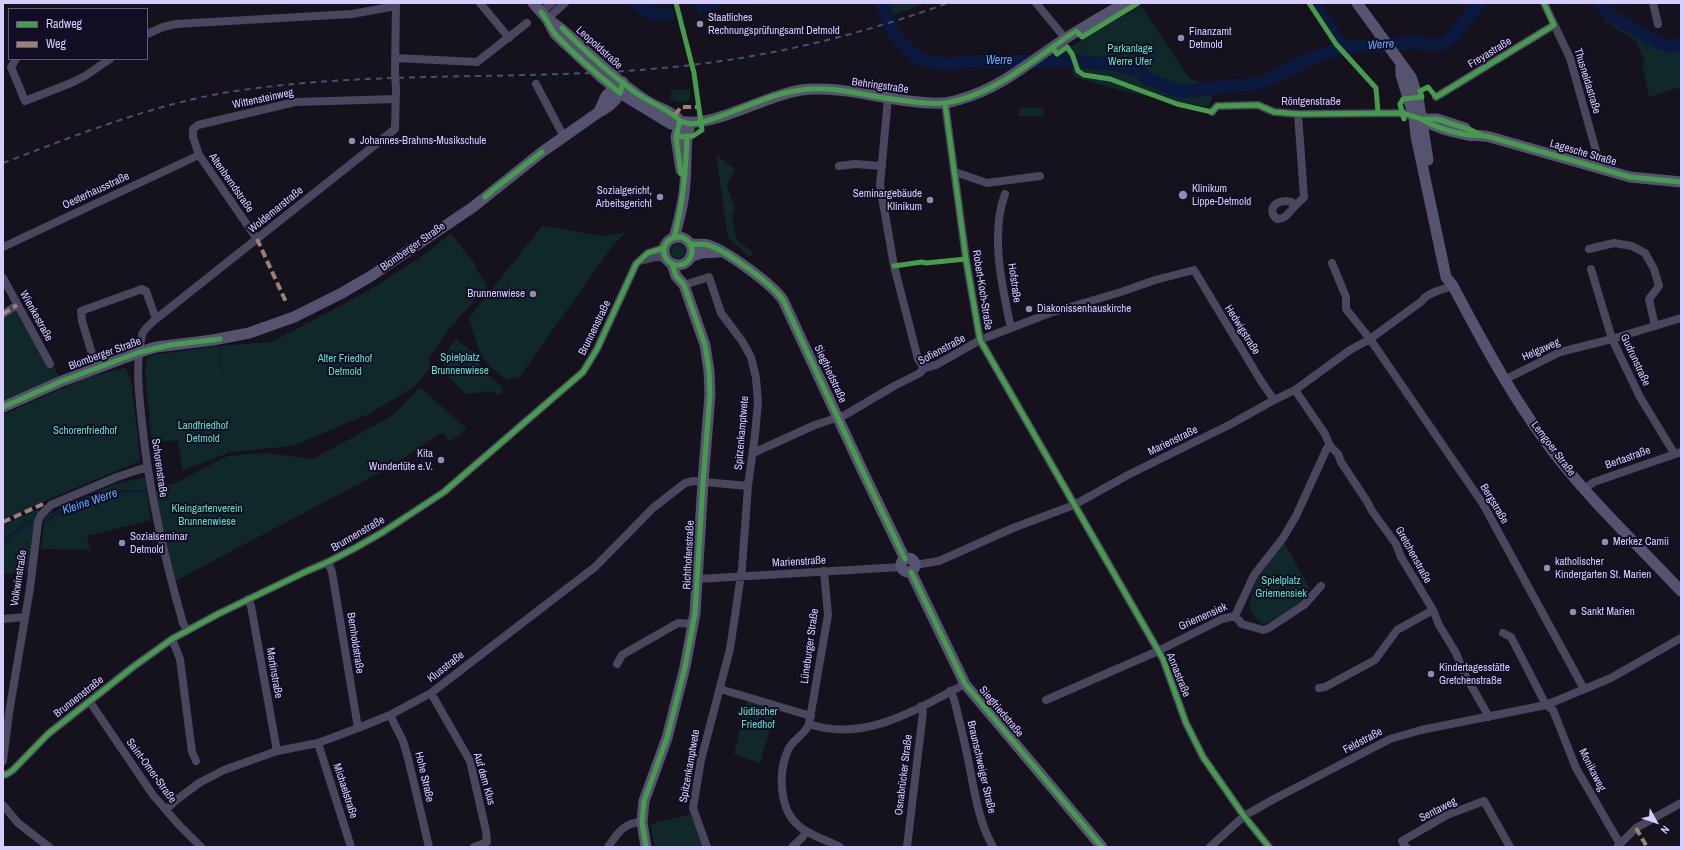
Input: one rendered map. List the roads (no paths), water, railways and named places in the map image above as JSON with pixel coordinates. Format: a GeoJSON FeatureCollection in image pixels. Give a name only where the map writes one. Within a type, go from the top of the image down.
{"type":"FeatureCollection","features":[{"type":"Feature","properties":{"kind":"street"},"geometry":{"type":"LineString","coordinates":[[480,3],[509,38]]}},
{"type":"Feature","properties":{"kind":"street","name":"Leopoldstraße"},"geometry":{"type":"LineString","coordinates":[[533,3],[544,16],[562,28],[590,54],[619,88],[670,124],[685,123]]}},
{"type":"Feature","properties":{"kind":"street"},"geometry":{"type":"LineString","coordinates":[[544,16],[552,3]]}},
{"type":"Feature","properties":{"kind":"street"},"geometry":{"type":"LineString","coordinates":[[544,16],[565,3]]}},
{"type":"Feature","properties":{"kind":"street"},"geometry":{"type":"LineString","coordinates":[[1036,3],[1065,38]]}},
{"type":"Feature","properties":{"kind":"street","name":"Behringstraße"},"geometry":{"type":"LineString","coordinates":[[685,123],[719,117],[780,94],[802,90],[841,91],[888,98],[945,103],[986,91],[1026,66],[1065,38],[1125,3]]}},
{"type":"Feature","properties":{"kind":"street","name":"Lemgoer Straße"},"geometry":{"type":"LineString","coordinates":[[1357,3],[1411,77],[1418,98],[1418,118],[1436,207],[1452,271],[1453,286],[1482,341],[1504,380],[1552,451],[1584,489],[1681,591]]}},
{"type":"Feature","properties":{"kind":"street","name":"Thusneldastraße"},"geometry":{"type":"LineString","coordinates":[[1544,3],[1570,58],[1598,158],[1596,168]]}},
{"type":"Feature","properties":{"kind":"street"},"geometry":{"type":"LineString","coordinates":[[1653,3],[1658,24]]}},
{"type":"Feature","properties":{"kind":"street"},"geometry":{"type":"LineString","coordinates":[[148,34],[176,24],[352,14],[396,5]]}},
{"type":"Feature","properties":{"kind":"street","name":"Woldemarstraße"},"geometry":{"type":"LineString","coordinates":[[140,352],[144,330],[156,319],[395,129],[396,5]]}},
{"type":"Feature","properties":{"kind":"street"},"geometry":{"type":"LineString","coordinates":[[395,58],[476,62],[527,23]]}},
{"type":"Feature","properties":{"kind":"street","name":"Freyastraße"},"geometry":{"type":"LineString","coordinates":[[1436,97],[1554,25]]}},
{"type":"Feature","properties":{"kind":"street"},"geometry":{"type":"LineString","coordinates":[[15,60],[11,67],[25,101],[71,83],[85,76],[109,60]]}},
{"type":"Feature","properties":{"kind":"street"},"geometry":{"type":"LineString","coordinates":[[536,84],[564,137]]}},
{"type":"Feature","properties":{"kind":"street","name":"Blomberger Straße"},"geometry":{"type":"LineString","coordinates":[[3,407],[96,367],[140,352],[156,347],[249,334],[294,317],[323,303],[371,276],[473,207],[564,137],[608,107],[619,88]]}},
{"type":"Feature","properties":{"kind":"street"},"geometry":{"type":"LineString","coordinates":[[888,98],[880,185],[894,266],[918,359],[924,368]]}},
{"type":"Feature","properties":{"kind":"street","name":"Wittensteinweg"},"geometry":{"type":"LineString","coordinates":[[193,137],[192,129],[198,125],[295,102],[396,99]]}},
{"type":"Feature","properties":{"kind":"street","name":"Robert-Koch-Straße"},"geometry":{"type":"LineString","coordinates":[[945,103],[966,259],[980,340],[1074,505]]}},
{"type":"Feature","properties":{"kind":"street","name":"Röntgenstraße"},"geometry":{"type":"LineString","coordinates":[[1212,112],[1217,106],[1258,105],[1274,112],[1298,114],[1403,113],[1418,118]]}},
{"type":"Feature","properties":{"kind":"street","name":"Röntgenstraße"},"geometry":{"type":"LineString","coordinates":[[1295,204],[1304,197],[1305,189],[1298,114]]}},
{"type":"Feature","properties":{"kind":"street","name":"Lagesche Straße"},"geometry":{"type":"LineString","coordinates":[[1418,118],[1437,119],[1471,130],[1481,135],[1630,177],[1681,182]]}},
{"type":"Feature","properties":{"kind":"street"},"geometry":{"type":"LineString","coordinates":[[674,238],[681,212],[685,183],[681,175],[676,137],[685,123]]}},
{"type":"Feature","properties":{"kind":"street","name":"Altenberndstraße"},"geometry":{"type":"LineString","coordinates":[[193,137],[199,156],[257,239]]}},
{"type":"Feature","properties":{"kind":"street","name":"Oesterhausstraße"},"geometry":{"type":"LineString","coordinates":[[3,247],[199,156]]}},
{"type":"Feature","properties":{"kind":"street"},"geometry":{"type":"LineString","coordinates":[[839,166],[855,164],[882,166]]}},
{"type":"Feature","properties":{"kind":"street"},"geometry":{"type":"LineString","coordinates":[[955,172],[987,183],[1040,176]]}},
{"type":"Feature","properties":{"kind":"street","name":"Hofstraße"},"geometry":{"type":"LineString","coordinates":[[1005,194],[1002,203],[999,229],[1000,257],[1002,287],[1011,328]]}},
{"type":"Feature","properties":{"kind":"street"},"geometry":{"type":"LineString","coordinates":[[681,212],[687,242],[691,248],[687,260]]}},
{"type":"Feature","properties":{"kind":"street"},"geometry":{"type":"LineString","coordinates":[[687,242],[680,238],[674,238],[668,242],[668,257],[676,265],[701,253],[722,252]]}},
{"type":"Feature","properties":{"kind":"street","name":"Siegfriedstraße"},"geometry":{"type":"LineString","coordinates":[[687,242],[708,245],[722,252],[766,282],[779,295],[787,308],[864,474],[965,684],[1102,847]]}},
{"type":"Feature","properties":{"kind":"street"},"geometry":{"type":"LineString","coordinates":[[1589,249],[1614,243],[1632,246],[1645,253],[1654,269],[1659,286],[1649,299],[1655,326]]}},
{"type":"Feature","properties":{"kind":"street","name":"Brunnenstraße"},"geometry":{"type":"LineString","coordinates":[[3,775],[13,770],[48,734],[133,667],[172,639],[248,599],[328,562],[375,537],[444,492],[583,372],[597,349],[635,267],[640,260],[653,251],[668,257]]}},
{"type":"Feature","properties":{"kind":"street","name":"Richthofenstraße"},"geometry":{"type":"LineString","coordinates":[[646,847],[642,822],[644,801],[667,738],[685,667],[693,624],[698,579],[702,482],[710,394],[709,371],[701,331],[684,285],[676,276],[668,257]]}},
{"type":"Feature","properties":{"kind":"street","name":"Richthofenstraße"},"geometry":{"type":"LineString","coordinates":[[684,285],[687,260]]}},
{"type":"Feature","properties":{"kind":"street"},"geometry":{"type":"LineString","coordinates":[[1332,263],[1346,297],[1346,309],[1370,338]]}},
{"type":"Feature","properties":{"kind":"street","name":"Gudrunstraße"},"geometry":{"type":"LineString","coordinates":[[1591,269],[1612,339],[1640,397],[1677,453]]}},
{"type":"Feature","properties":{"kind":"street","name":"Sofienstraße"},"geometry":{"type":"LineString","coordinates":[[753,453],[838,416],[845,415],[894,386],[920,373],[924,368],[936,365],[980,340],[1050,313],[1121,292],[1155,280],[1194,270]]}},
{"type":"Feature","properties":{"kind":"street","name":"Hedwigstraße"},"geometry":{"type":"LineString","coordinates":[[1194,270],[1261,382],[1274,400]]}},
{"type":"Feature","properties":{"kind":"street","name":"Spitzenkamptwete"},"geometry":{"type":"LineString","coordinates":[[684,285],[709,277],[721,313],[742,341],[751,357],[756,378],[758,402],[748,486],[742,568],[730,649],[701,760],[693,808],[707,847]]}},
{"type":"Feature","properties":{"kind":"street","name":"Wienkestraße"},"geometry":{"type":"LineString","coordinates":[[3,278],[50,364]]}},
{"type":"Feature","properties":{"kind":"street","name":"Marienstraße"},"geometry":{"type":"LineString","coordinates":[[698,579],[908,566],[939,561],[1013,528],[1074,505],[1295,390],[1430,294],[1434,294],[1453,286]]}},
{"type":"Feature","properties":{"kind":"street"},"geometry":{"type":"LineString","coordinates":[[96,367],[82,321],[81,311],[142,290],[146,292],[156,319]]}},
{"type":"Feature","properties":{"kind":"street"},"geometry":{"type":"LineString","coordinates":[[3,314],[17,306]]}},
{"type":"Feature","properties":{"kind":"street","name":"Helgaweg"},"geometry":{"type":"LineString","coordinates":[[1504,380],[1560,352],[1612,339],[1681,318]]}},
{"type":"Feature","properties":{"kind":"street","name":"Bergstraße"},"geometry":{"type":"LineString","coordinates":[[1370,338],[1483,504],[1584,689]]}},
{"type":"Feature","properties":{"kind":"street","name":"Schorenstraße"},"geometry":{"type":"LineString","coordinates":[[140,352],[138,362],[138,391],[147,467],[170,580],[182,623],[187,630]]}},
{"type":"Feature","properties":{"kind":"street","name":"Gretchenstraße"},"geometry":{"type":"LineString","coordinates":[[1295,390],[1325,434],[1330,446],[1338,454],[1341,462],[1372,511],[1396,544],[1401,557],[1456,653],[1464,673],[1489,717]]}},
{"type":"Feature","properties":{"kind":"street","name":"Griemensiek"},"geometry":{"type":"LineString","coordinates":[[1046,700],[1158,651],[1222,619],[1235,616],[1254,575],[1283,538],[1296,516],[1326,448],[1330,446]]}},
{"type":"Feature","properties":{"kind":"street","name":"Bertastraße"},"geometry":{"type":"LineString","coordinates":[[1584,489],[1594,482],[1677,453]]}},
{"type":"Feature","properties":{"kind":"street","name":"Volkwinstraße"},"geometry":{"type":"LineString","coordinates":[[3,761],[6,713],[30,588],[38,522],[51,505],[130,472],[147,467]]}},
{"type":"Feature","properties":{"kind":"street","name":"Klusstraße"},"geometry":{"type":"LineString","coordinates":[[166,810],[174,801],[218,773],[277,751],[318,743],[390,716],[431,693],[595,567],[653,508],[685,482],[702,482]]}},
{"type":"Feature","properties":{"kind":"street","name":"Spitzenkamptwete"},"geometry":{"type":"LineString","coordinates":[[702,482],[748,486]]}},
{"type":"Feature","properties":{"kind":"street","name":"Annastraße"},"geometry":{"type":"LineString","coordinates":[[1074,505],[1163,659],[1184,719],[1203,757],[1244,816],[1269,847]]}},
{"type":"Feature","properties":{"kind":"street","name":"Bernholdstraße"},"geometry":{"type":"LineString","coordinates":[[328,562],[332,572],[358,728]]}},
{"type":"Feature","properties":{"kind":"street","name":"Lüneburger Straße"},"geometry":{"type":"LineString","coordinates":[[810,720],[828,615],[824,571]]}},
{"type":"Feature","properties":{"kind":"street"},"geometry":{"type":"LineString","coordinates":[[1235,616],[1242,624],[1263,630],[1269,628],[1304,605],[1321,586]]}},
{"type":"Feature","properties":{"kind":"street","name":"Martinstraße"},"geometry":{"type":"LineString","coordinates":[[248,599],[251,606],[277,751]]}},
{"type":"Feature","properties":{"kind":"street"},"geometry":{"type":"LineString","coordinates":[[1319,688],[1326,687],[1375,660],[1397,630],[1432,610]]}},
{"type":"Feature","properties":{"kind":"street"},"geometry":{"type":"LineString","coordinates":[[3,619],[25,617]]}},
{"type":"Feature","properties":{"kind":"street"},"geometry":{"type":"LineString","coordinates":[[617,664],[622,655],[678,623],[693,624]]}},
{"type":"Feature","properties":{"kind":"street"},"geometry":{"type":"LineString","coordinates":[[1503,633],[1511,637],[1546,705]]}},
{"type":"Feature","properties":{"kind":"street","name":"Feldstraße"},"geometry":{"type":"LineString","coordinates":[[1210,847],[1244,816],[1390,739],[1421,730],[1546,705],[1611,678],[1681,638]]}},
{"type":"Feature","properties":{"kind":"street"},"geometry":{"type":"LineString","coordinates":[[172,639],[180,659],[192,752],[196,761]]}},
{"type":"Feature","properties":{"kind":"street"},"geometry":{"type":"LineString","coordinates":[[720,689],[810,720],[831,729],[846,730],[872,727],[888,722],[965,684]]}},
{"type":"Feature","properties":{"kind":"street","name":"Braunschweiger Straße"},"geometry":{"type":"LineString","coordinates":[[950,691],[954,699],[967,750],[978,808],[986,836],[993,847]]}},
{"type":"Feature","properties":{"kind":"street","name":"Auf dem Klus"},"geometry":{"type":"LineString","coordinates":[[431,693],[470,761],[486,831],[487,842],[474,847]]}},
{"type":"Feature","properties":{"kind":"street","name":"Saint-Omer-Straße"},"geometry":{"type":"LineString","coordinates":[[90,702],[153,795],[201,847]]}},
{"type":"Feature","properties":{"kind":"street","name":"Monikaweg"},"geometry":{"type":"LineString","coordinates":[[1546,705],[1553,710],[1576,768],[1619,845]]}},
{"type":"Feature","properties":{"kind":"street","name":"Osnabrücker Straße"},"geometry":{"type":"LineString","coordinates":[[907,847],[923,712],[921,706]]}},
{"type":"Feature","properties":{"kind":"street","name":"Hohe Straße"},"geometry":{"type":"LineString","coordinates":[[390,716],[403,741],[408,758],[428,847]]}},
{"type":"Feature","properties":{"kind":"street"},"geometry":{"type":"LineString","coordinates":[[810,720],[808,728],[788,749],[785,758],[782,782],[784,797],[789,814],[794,822],[806,831],[840,847]]}},
{"type":"Feature","properties":{"kind":"street","name":"Michaelstraße"},"geometry":{"type":"LineString","coordinates":[[318,743],[351,847]]}},
{"type":"Feature","properties":{"kind":"street","name":"Sentaweg"},"geometry":{"type":"LineString","coordinates":[[1404,844],[1447,816],[1484,800],[1510,847]]}},
{"type":"Feature","properties":{"kind":"street"},"geometry":{"type":"LineString","coordinates":[[1619,845],[1636,828],[1681,803]]}},
{"type":"Feature","properties":{"kind":"street"},"geometry":{"type":"LineString","coordinates":[[3,805],[18,823],[49,847]]}},
{"type":"Feature","properties":{"kind":"street"},"geometry":{"type":"LineString","coordinates":[[608,847],[622,828],[642,822]]}},
{"type":"Feature","properties":{"kind":"street"},"geometry":{"type":"LineString","coordinates":[[792,847],[802,838],[806,831]]}},
{"type":"Feature","properties":{"kind":"waterway","name":"Werre"},"geometry":{"type":"LineString","coordinates":[[637,3],[651,14],[668,15]]}},
{"type":"Feature","properties":{"kind":"waterway","name":"Werre"},"geometry":{"type":"LineString","coordinates":[[701,7],[713,3]]}},
{"type":"Feature","properties":{"kind":"waterway","name":"Werre"},"geometry":{"type":"LineString","coordinates":[[881,3],[896,37],[914,55],[924,60],[940,64],[954,64],[969,61],[1000,62],[1064,60],[1118,65],[1142,72],[1146,78],[1181,92],[1261,83]]}},
{"type":"Feature","properties":{"kind":"waterway"},"geometry":{"type":"LineString","coordinates":[[1317,3],[1346,47]]}},
{"type":"Feature","properties":{"kind":"waterway","name":"Werre"},"geometry":{"type":"LineString","coordinates":[[1270,79],[1309,59],[1346,47],[1414,43],[1441,45],[1449,40],[1480,3]]}},
{"type":"Feature","properties":{"kind":"waterway","name":"Werre"},"geometry":{"type":"LineString","coordinates":[[1600,3],[1610,15],[1656,42],[1670,47],[1681,43]]}},
{"type":"Feature","properties":{"kind":"waterway","name":"Kleine Werre"},"geometry":{"type":"LineString","coordinates":[[153,491],[160,490]]}},
{"type":"Feature","properties":{"kind":"waterway","name":"Kleine Werre"},"geometry":{"type":"LineString","coordinates":[[47,522],[54,515],[123,491],[149,491]]}},
{"type":"Feature","properties":{"kind":"waterway","name":"Kleine Werre"},"geometry":{"type":"LineString","coordinates":[[3,544],[10,536],[28,522],[35,522]]}},
{"type":"Feature","properties":{"kind":"railway"},"geometry":{"type":"LineString","coordinates":[[3,163],[114,122],[171,105],[229,92],[282,85],[334,81],[387,78],[598,73],[689,65],[764,54],[801,46],[875,27],[948,3]]}},
{"type":"Feature","properties":{"kind":"place","name":"Staatliches Rechnungsprüfungsamt Detmold"},"geometry":{"type":"Point","coordinates":[700,24]}},
{"type":"Feature","properties":{"kind":"place","name":"Finanzamt Detmold"},"geometry":{"type":"Point","coordinates":[1181,38]}},
{"type":"Feature","properties":{"kind":"place","name":"Johannes-Brahms-Musikschule"},"geometry":{"type":"Point","coordinates":[352,141]}},
{"type":"Feature","properties":{"kind":"place","name":"Klinikum Lippe-Detmold"},"geometry":{"type":"Point","coordinates":[1183,195]}},
{"type":"Feature","properties":{"kind":"place","name":"Sozialgericht, Arbeitsgericht"},"geometry":{"type":"Point","coordinates":[660,197]}},
{"type":"Feature","properties":{"kind":"place","name":"Seminargebäude Klinikum"},"geometry":{"type":"Point","coordinates":[930,200]}},
{"type":"Feature","properties":{"kind":"place","name":"Brunnenwiese"},"geometry":{"type":"Point","coordinates":[533,294]}},
{"type":"Feature","properties":{"kind":"place","name":"Diakonissenhauskirche"},"geometry":{"type":"Point","coordinates":[1029,309]}},
{"type":"Feature","properties":{"kind":"place","name":"Kita Wundertüte e.V."},"geometry":{"type":"Point","coordinates":[441,460]}},
{"type":"Feature","properties":{"kind":"place","name":"Merkez Camii"},"geometry":{"type":"Point","coordinates":[1605,542]}},
{"type":"Feature","properties":{"kind":"place","name":"Sozialseminar Detmold"},"geometry":{"type":"Point","coordinates":[122,543]}},
{"type":"Feature","properties":{"kind":"place","name":"katholischer Kindergarten St. Marien"},"geometry":{"type":"Point","coordinates":[1547,568]}},
{"type":"Feature","properties":{"kind":"place","name":"Sankt Marien"},"geometry":{"type":"Point","coordinates":[1573,612]}},
{"type":"Feature","properties":{"kind":"place","name":"Kindertagesstätte Gretchenstraße"},"geometry":{"type":"Point","coordinates":[1431,674]}},
{"type":"Feature","properties":{"kind":"park label","name":"Parkanlage Werre Ufer"},"geometry":{"type":"Point","coordinates":[1130,55]}},
{"type":"Feature","properties":{"kind":"park label","name":"Spielplatz Brunnenwiese"},"geometry":{"type":"Point","coordinates":[460,364]}},
{"type":"Feature","properties":{"kind":"park label","name":"Alter Friedhof Detmold"},"geometry":{"type":"Point","coordinates":[345,365]}},
{"type":"Feature","properties":{"kind":"park label","name":"Schorenfriedhof"},"geometry":{"type":"Point","coordinates":[85,431]}},
{"type":"Feature","properties":{"kind":"park label","name":"Landfriedhof Detmold"},"geometry":{"type":"Point","coordinates":[203,432]}},
{"type":"Feature","properties":{"kind":"park label","name":"Kleingartenverein Brunnenwiese"},"geometry":{"type":"Point","coordinates":[207,515]}},
{"type":"Feature","properties":{"kind":"park label","name":"Spielplatz Griemensiek"},"geometry":{"type":"Point","coordinates":[1281,587]}},
{"type":"Feature","properties":{"kind":"park label","name":"Jüdischer Friedhof"},"geometry":{"type":"Point","coordinates":[758,718]}}]}
